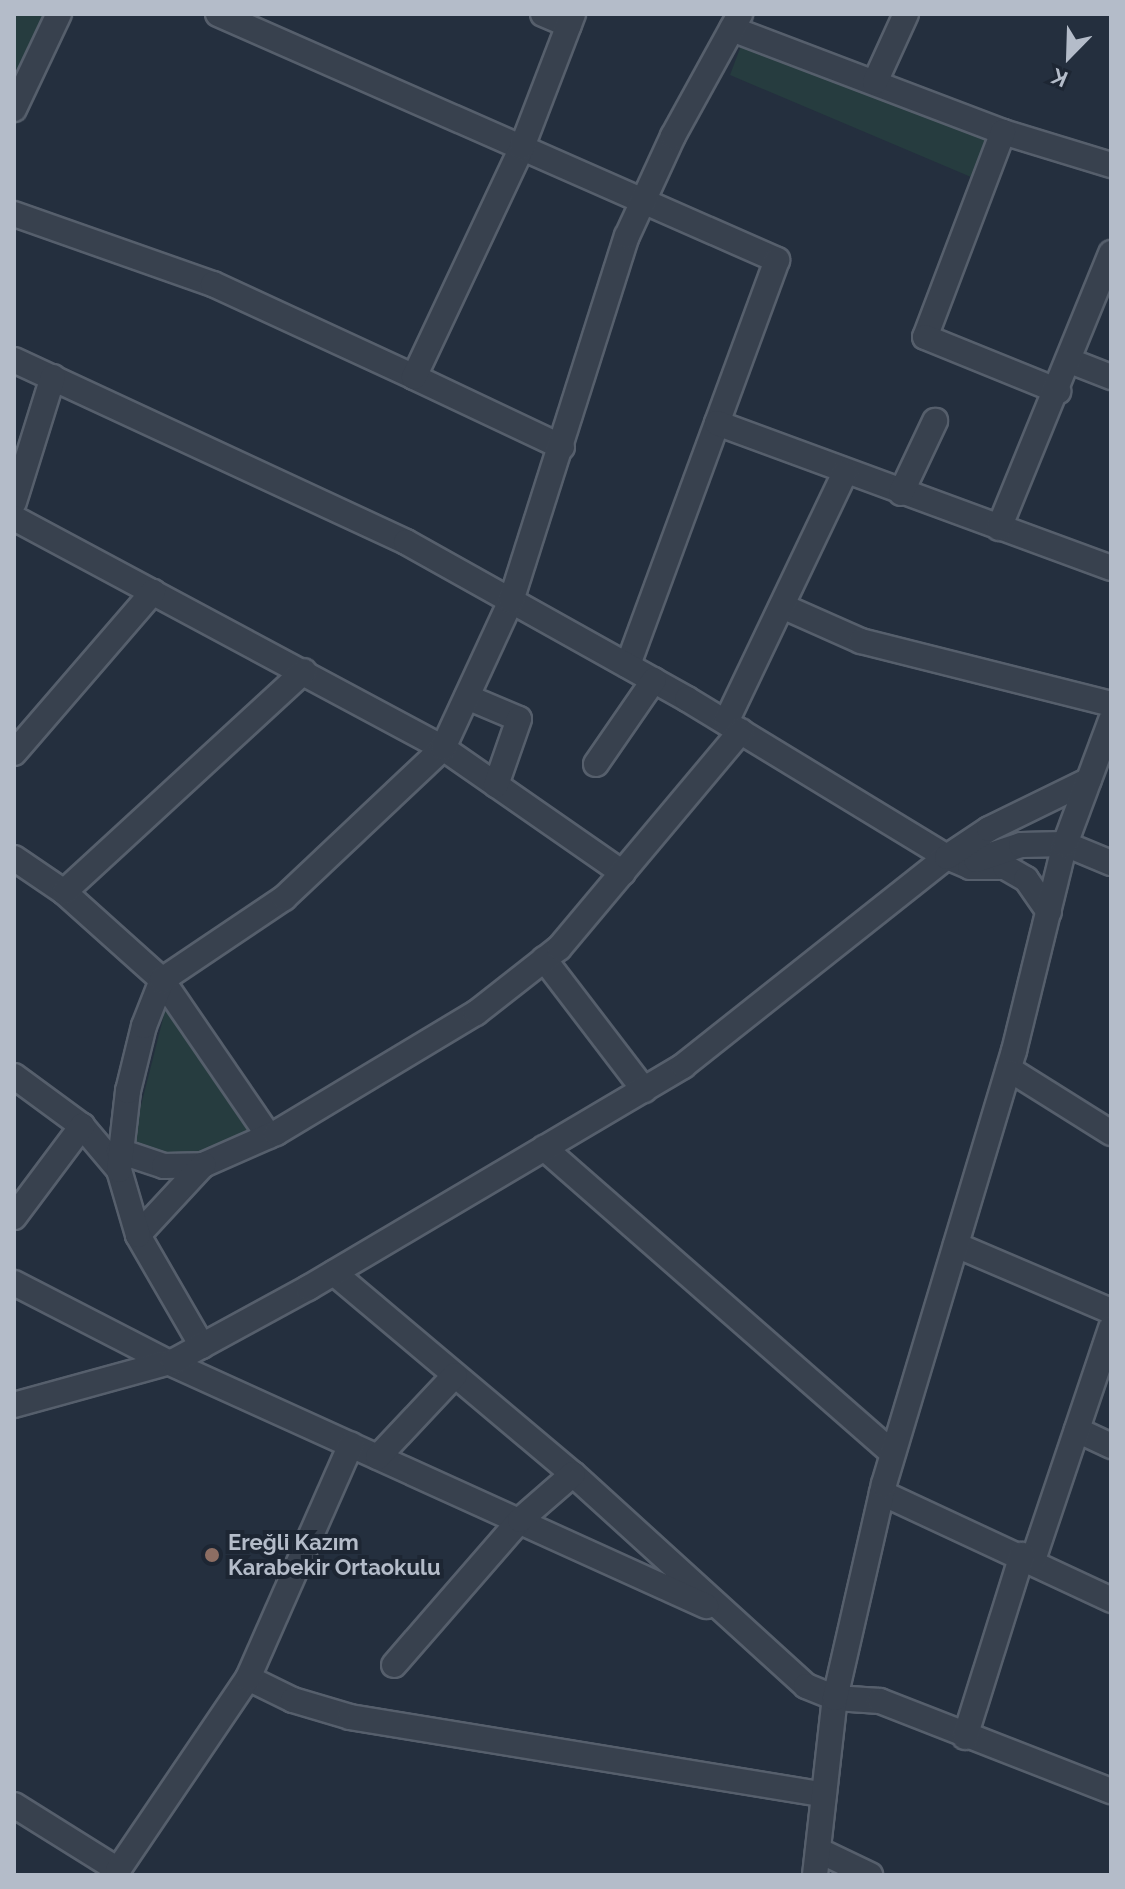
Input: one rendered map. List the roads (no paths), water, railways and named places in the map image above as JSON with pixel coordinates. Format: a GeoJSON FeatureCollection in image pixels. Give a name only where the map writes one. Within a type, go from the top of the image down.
{"type":"FeatureCollection","features":[{"type":"Feature","properties":{"kind":"street"},"geometry":{"type":"LineString","coordinates":[[14,109],[59,14]]}},
{"type":"Feature","properties":{"kind":"street"},"geometry":{"type":"LineString","coordinates":[[218,14],[777,260],[628,666]]}},
{"type":"Feature","properties":{"kind":"street"},"geometry":{"type":"LineString","coordinates":[[414,377],[522,147],[571,20],[543,14]]}},
{"type":"Feature","properties":{"kind":"street"},"geometry":{"type":"LineString","coordinates":[[875,82],[906,14]]}},
{"type":"Feature","properties":{"kind":"street"},"geometry":{"type":"LineString","coordinates":[[202,1346],[138,1235],[119,1161],[144,1026],[162,980],[284,898],[443,748],[511,601],[627,236],[736,22],[875,82],[1003,132],[1111,165]]}},
{"type":"Feature","properties":{"kind":"street"},"geometry":{"type":"LineString","coordinates":[[1003,132],[925,337],[1058,391]]}},
{"type":"Feature","properties":{"kind":"street"},"geometry":{"type":"LineString","coordinates":[[14,214],[213,284],[562,447]]}},
{"type":"Feature","properties":{"kind":"street"},"geometry":{"type":"LineString","coordinates":[[999,528],[1058,391],[1111,253]]}},
{"type":"Feature","properties":{"kind":"street"},"geometry":{"type":"LineString","coordinates":[[14,360],[406,542],[734,726],[947,857],[970,867],[1005,867],[1026,879],[1049,912]]}},
{"type":"Feature","properties":{"kind":"street"},"geometry":{"type":"LineString","coordinates":[[1070,361],[1111,377]]}},
{"type":"Feature","properties":{"kind":"street"},"geometry":{"type":"LineString","coordinates":[[14,502],[53,377]]}},
{"type":"Feature","properties":{"kind":"street"},"geometry":{"type":"LineString","coordinates":[[901,493],[935,421]]}},
{"type":"Feature","properties":{"kind":"street"},"geometry":{"type":"LineString","coordinates":[[717,423],[845,473],[1111,568]]}},
{"type":"Feature","properties":{"kind":"street"},"geometry":{"type":"LineString","coordinates":[[14,1076],[82,1126],[119,1161],[164,1166],[203,1165],[269,1136],[476,1013],[544,959],[623,873],[734,726],[782,606],[845,473]]}},
{"type":"Feature","properties":{"kind":"street"},"geometry":{"type":"LineString","coordinates":[[18,529],[153,592],[443,748],[623,873]]}},
{"type":"Feature","properties":{"kind":"street"},"geometry":{"type":"LineString","coordinates":[[14,753],[153,592]]}},
{"type":"Feature","properties":{"kind":"street"},"geometry":{"type":"LineString","coordinates":[[782,606],[861,641],[1111,704]]}},
{"type":"Feature","properties":{"kind":"street"},"geometry":{"type":"LineString","coordinates":[[64,892],[304,671]]}},
{"type":"Feature","properties":{"kind":"street"},"geometry":{"type":"LineString","coordinates":[[596,764],[654,680]]}},
{"type":"Feature","properties":{"kind":"street"},"geometry":{"type":"LineString","coordinates":[[467,697],[519,719],[496,785]]}},
{"type":"Feature","properties":{"kind":"street"},"geometry":{"type":"LineString","coordinates":[[815,1875],[835,1698],[882,1493],[1009,1069],[1065,844],[1111,720]]}},
{"type":"Feature","properties":{"kind":"street"},"geometry":{"type":"LineString","coordinates":[[14,1405],[168,1362],[334,1273],[683,1066],[947,857],[989,829],[1089,780]]}},
{"type":"Feature","properties":{"kind":"street"},"geometry":{"type":"LineString","coordinates":[[970,867],[979,856],[1021,845],[1065,844],[1111,863]]}},
{"type":"Feature","properties":{"kind":"street"},"geometry":{"type":"LineString","coordinates":[[14,858],[64,892],[162,980],[269,1136]]}},
{"type":"Feature","properties":{"kind":"street"},"geometry":{"type":"LineString","coordinates":[[544,959],[644,1090]]}},
{"type":"Feature","properties":{"kind":"street"},"geometry":{"type":"LineString","coordinates":[[1009,1069],[1111,1133]]}},
{"type":"Feature","properties":{"kind":"street"},"geometry":{"type":"LineString","coordinates":[[14,1217],[82,1126]]}},
{"type":"Feature","properties":{"kind":"street"},"geometry":{"type":"LineString","coordinates":[[544,1148],[893,1453]]}},
{"type":"Feature","properties":{"kind":"street"},"geometry":{"type":"LineString","coordinates":[[138,1235],[203,1165]]}},
{"type":"Feature","properties":{"kind":"street"},"geometry":{"type":"LineString","coordinates":[[956,1245],[1111,1311]]}},
{"type":"Feature","properties":{"kind":"street"},"geometry":{"type":"LineString","coordinates":[[334,1273],[573,1474],[806,1686],[835,1698],[880,1701],[965,1737],[1111,1791]]}},
{"type":"Feature","properties":{"kind":"street"},"geometry":{"type":"LineString","coordinates":[[14,1283],[168,1362],[726,1616]]}},
{"type":"Feature","properties":{"kind":"street"},"geometry":{"type":"LineString","coordinates":[[965,1737],[1111,1328]]}},
{"type":"Feature","properties":{"kind":"street"},"geometry":{"type":"LineString","coordinates":[[378,1457],[455,1375]]}},
{"type":"Feature","properties":{"kind":"street"},"geometry":{"type":"LineString","coordinates":[[1077,1430],[1111,1446]]}},
{"type":"Feature","properties":{"kind":"street"},"geometry":{"type":"LineString","coordinates":[[14,1805],[117,1872],[248,1678],[351,1445]]}},
{"type":"Feature","properties":{"kind":"street"},"geometry":{"type":"LineString","coordinates":[[394,1665],[520,1520],[573,1474]]}},
{"type":"Feature","properties":{"kind":"street"},"geometry":{"type":"LineString","coordinates":[[882,1493],[1027,1557],[1111,1600]]}},
{"type":"Feature","properties":{"kind":"street"},"geometry":{"type":"LineString","coordinates":[[248,1678],[293,1700],[350,1717],[824,1795]]}},
{"type":"Feature","properties":{"kind":"street"},"geometry":{"type":"LineString","coordinates":[[818,1850],[870,1875]]}},
{"type":"Feature","properties":{"kind":"place","name":"Ereğli Kazım Karabekir Ortaokulu"},"geometry":{"type":"Point","coordinates":[212,1555]}}]}
